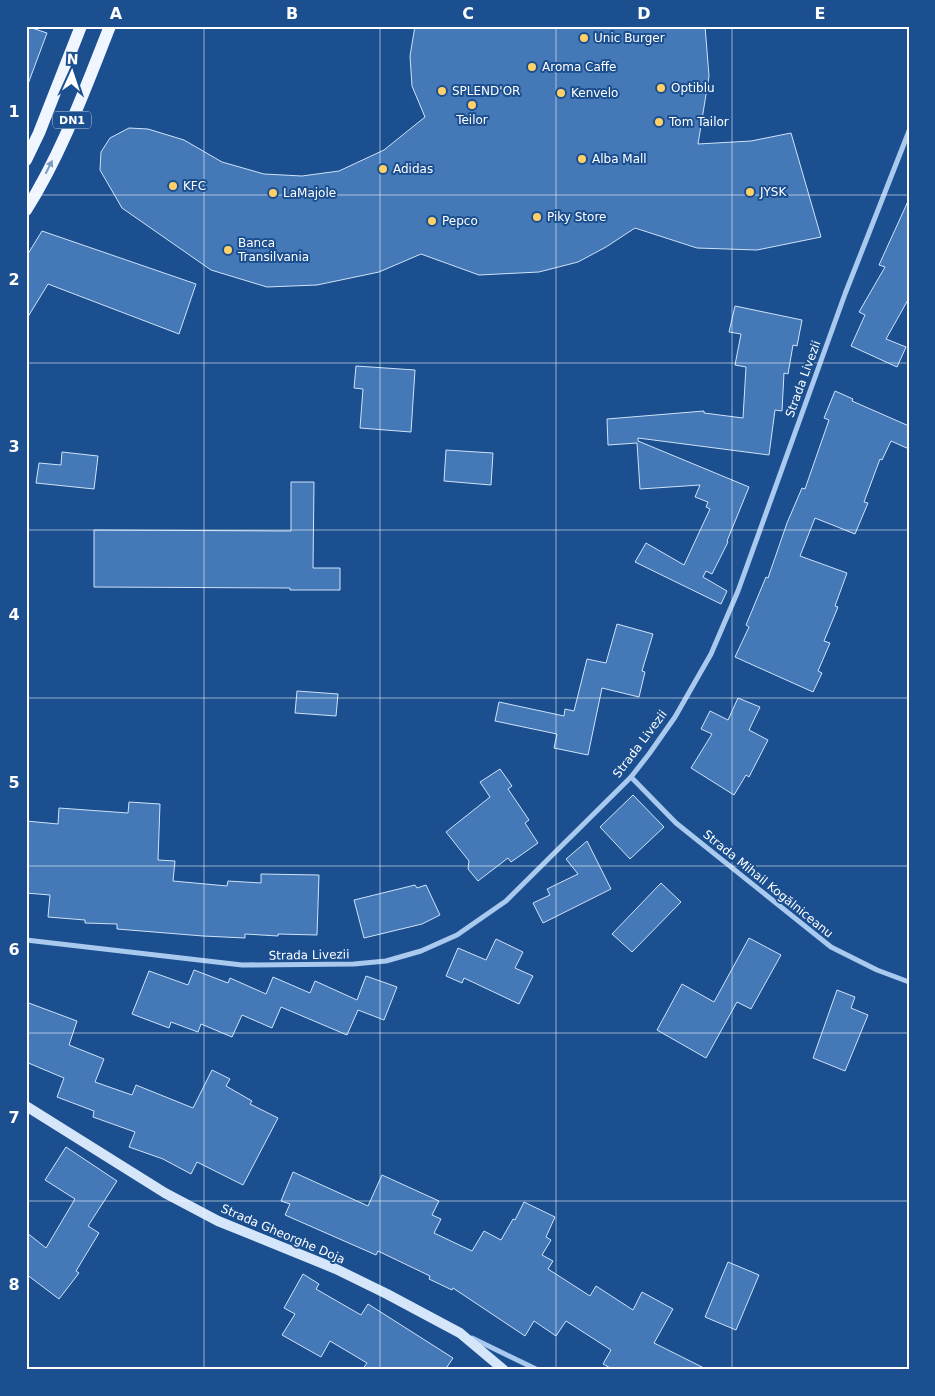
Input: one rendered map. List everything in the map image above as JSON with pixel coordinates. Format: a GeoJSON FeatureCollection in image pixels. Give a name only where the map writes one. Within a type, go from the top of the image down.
{"type":"FeatureCollection","features":[{"type":"Feature","properties":{"kind":"main road","name":"DN1"},"geometry":{"type":"LineString","coordinates":[[26,160],[39,133],[81,26]]}},
{"type":"Feature","properties":{"kind":"main road","name":"DN1"},"geometry":{"type":"LineString","coordinates":[[26,210],[58,151],[110,26]]}},
{"type":"Feature","properties":{"kind":"street","name":"Strada Livezii"},"geometry":{"type":"LineString","coordinates":[[26,940],[242,965],[354,964],[386,961],[422,951],[457,935],[506,901],[631,777],[679,709],[711,654],[738,591],[845,294],[909,131]]}},
{"type":"Feature","properties":{"kind":"street","name":"Strada Mihail Kogălniceanu"},"geometry":{"type":"LineString","coordinates":[[631,777],[676,823],[831,947],[877,970],[909,982]]}},
{"type":"Feature","properties":{"kind":"street","name":"Strada Gheorghe Doja"},"geometry":{"type":"LineString","coordinates":[[26,1106],[172,1197],[218,1221],[305,1256],[353,1278],[460,1333],[538,1370]]}},
{"type":"Feature","properties":{"kind":"street"},"geometry":{"type":"LineString","coordinates":[[460,1333],[504,1370]]}},
{"type":"Feature","properties":{"kind":"building"},"geometry":{"type":"Polygon","coordinates":[[[26,26],[47,33],[28,84],[26,84],[26,26]]]}},
{"type":"Feature","properties":{"kind":"building","name":"Alba Mall"},"geometry":{"type":"Polygon","coordinates":[[[415,26],[705,26],[709,76],[698,144],[751,141],[791,133],[821,237],[757,250],[697,248],[635,228],[578,262],[539,272],[479,275],[421,254],[379,272],[317,285],[267,287],[211,270],[122,208],[100,170],[101,152],[110,138],[129,128],[148,129],[184,140],[222,162],[264,174],[302,176],[339,171],[384,150],[425,117],[412,86],[410,56],[415,26]]]}},
{"type":"Feature","properties":{"kind":"building"},"geometry":{"type":"Polygon","coordinates":[[[909,199],[909,298],[886,339],[906,347],[897,367],[851,346],[865,315],[859,312],[885,267],[879,265],[909,199]]]}},
{"type":"Feature","properties":{"kind":"building"},"geometry":{"type":"Polygon","coordinates":[[[42,231],[196,284],[179,334],[48,284],[26,320],[26,257],[42,231]]]}},
{"type":"Feature","properties":{"kind":"building"},"geometry":{"type":"Polygon","coordinates":[[[735,306],[802,320],[797,346],[793,345],[788,374],[784,373],[782,411],[775,410],[769,455],[638,438],[638,441],[749,487],[728,542],[712,574],[706,571],[703,577],[727,591],[721,604],[635,562],[646,543],[684,565],[710,509],[706,507],[708,502],[695,497],[700,485],[640,489],[637,443],[608,445],[607,419],[704,411],[704,413],[743,418],[746,367],[735,365],[741,334],[729,332],[735,306]]]}},
{"type":"Feature","properties":{"kind":"building"},"geometry":{"type":"Polygon","coordinates":[[[356,366],[415,370],[411,432],[360,428],[363,389],[354,388],[356,366]]]}},
{"type":"Feature","properties":{"kind":"building"},"geometry":{"type":"Polygon","coordinates":[[[835,391],[853,399],[852,401],[909,426],[909,449],[891,441],[882,460],[880,459],[864,502],[868,503],[855,534],[815,518],[800,556],[847,573],[835,606],[838,607],[824,641],[830,643],[818,671],[822,673],[813,692],[735,657],[749,627],[746,625],[766,577],[768,578],[787,523],[802,488],[805,489],[829,420],[824,418],[835,391]]]}},
{"type":"Feature","properties":{"kind":"building"},"geometry":{"type":"Polygon","coordinates":[[[446,450],[493,453],[491,485],[444,481],[446,450]]]}},
{"type":"Feature","properties":{"kind":"building"},"geometry":{"type":"Polygon","coordinates":[[[62,452],[98,456],[94,489],[36,483],[39,463],[61,465],[62,452]]]}},
{"type":"Feature","properties":{"kind":"building"},"geometry":{"type":"Polygon","coordinates":[[[291,482],[314,482],[313,568],[340,568],[340,590],[94,587],[94,530],[291,531],[291,482]]]}},
{"type":"Feature","properties":{"kind":"building"},"geometry":{"type":"Polygon","coordinates":[[[617,624],[653,634],[642,671],[645,672],[639,697],[602,688],[588,755],[554,748],[557,734],[495,721],[499,702],[564,716],[565,709],[574,711],[587,659],[606,663],[617,624]]]}},
{"type":"Feature","properties":{"kind":"building"},"geometry":{"type":"Polygon","coordinates":[[[297,691],[338,694],[336,716],[295,713],[297,691]]]}},
{"type":"Feature","properties":{"kind":"building"},"geometry":{"type":"Polygon","coordinates":[[[738,698],[760,707],[749,730],[768,740],[749,777],[746,775],[734,795],[691,768],[712,734],[701,729],[710,711],[728,720],[738,698]]]}},
{"type":"Feature","properties":{"kind":"building"},"geometry":{"type":"Polygon","coordinates":[[[500,769],[512,786],[508,789],[529,820],[525,823],[538,843],[511,862],[508,858],[478,881],[468,869],[469,861],[446,832],[490,797],[480,782],[500,769]]]}},
{"type":"Feature","properties":{"kind":"building"},"geometry":{"type":"Polygon","coordinates":[[[633,795],[664,827],[630,859],[600,827],[633,795]]]}},
{"type":"Feature","properties":{"kind":"building"},"geometry":{"type":"Polygon","coordinates":[[[129,802],[160,804],[158,860],[175,861],[173,881],[227,886],[228,881],[261,883],[261,874],[319,875],[317,935],[278,934],[278,936],[245,934],[245,938],[203,936],[117,929],[117,924],[85,923],[85,920],[48,917],[50,895],[26,893],[26,821],[58,824],[59,808],[128,813],[129,802]]]}},
{"type":"Feature","properties":{"kind":"building"},"geometry":{"type":"Polygon","coordinates":[[[587,841],[611,889],[543,923],[533,903],[550,895],[547,889],[578,874],[566,859],[587,841]]]}},
{"type":"Feature","properties":{"kind":"building"},"geometry":{"type":"Polygon","coordinates":[[[661,883],[681,902],[632,952],[612,934],[661,883]]]}},
{"type":"Feature","properties":{"kind":"building"},"geometry":{"type":"Polygon","coordinates":[[[415,885],[417,888],[426,885],[440,915],[422,924],[364,938],[354,900],[415,885]]]}},
{"type":"Feature","properties":{"kind":"building"},"geometry":{"type":"Polygon","coordinates":[[[749,938],[781,955],[751,1009],[737,1002],[706,1058],[657,1030],[682,984],[714,1002],[749,938]]]}},
{"type":"Feature","properties":{"kind":"building"},"geometry":{"type":"Polygon","coordinates":[[[496,939],[523,952],[515,968],[533,976],[519,1004],[464,978],[462,983],[446,976],[458,948],[486,960],[496,939]]]}},
{"type":"Feature","properties":{"kind":"building"},"geometry":{"type":"Polygon","coordinates":[[[194,970],[228,983],[230,978],[266,994],[273,977],[310,993],[315,981],[357,1000],[366,976],[397,987],[384,1020],[358,1010],[347,1035],[281,1007],[272,1028],[242,1015],[232,1037],[201,1024],[198,1032],[171,1022],[169,1028],[132,1014],[149,971],[188,985],[194,970]]]}},
{"type":"Feature","properties":{"kind":"building"},"geometry":{"type":"Polygon","coordinates":[[[837,990],[855,997],[851,1008],[868,1015],[845,1071],[813,1058],[837,990]]]}},
{"type":"Feature","properties":{"kind":"building"},"geometry":{"type":"Polygon","coordinates":[[[26,1002],[77,1021],[69,1045],[104,1059],[95,1082],[132,1095],[136,1085],[193,1108],[212,1070],[230,1079],[226,1086],[252,1101],[250,1104],[278,1118],[243,1185],[197,1162],[191,1174],[163,1159],[129,1147],[135,1132],[93,1117],[94,1111],[57,1097],[64,1078],[26,1062],[26,1002]]]}},
{"type":"Feature","properties":{"kind":"building"},"geometry":{"type":"Polygon","coordinates":[[[66,1147],[117,1181],[88,1226],[99,1233],[76,1271],[79,1273],[59,1299],[26,1274],[26,1232],[46,1248],[75,1199],[45,1180],[66,1147]]]}},
{"type":"Feature","properties":{"kind":"building"},"geometry":{"type":"Polygon","coordinates":[[[293,1172],[368,1206],[382,1175],[439,1201],[432,1215],[441,1219],[434,1233],[472,1251],[484,1231],[501,1240],[513,1219],[515,1220],[524,1202],[555,1217],[546,1237],[551,1240],[542,1255],[553,1261],[548,1269],[590,1296],[596,1286],[633,1310],[642,1292],[673,1309],[654,1343],[708,1370],[614,1370],[603,1364],[611,1350],[566,1321],[556,1336],[534,1321],[525,1336],[453,1288],[452,1290],[429,1279],[430,1276],[378,1251],[376,1255],[285,1215],[290,1204],[281,1201],[293,1172]]]}},
{"type":"Feature","properties":{"kind":"building"},"geometry":{"type":"Polygon","coordinates":[[[728,1262],[759,1275],[736,1330],[705,1317],[728,1262]]]}},
{"type":"Feature","properties":{"kind":"building"},"geometry":{"type":"Polygon","coordinates":[[[303,1274],[319,1284],[316,1289],[361,1315],[368,1304],[453,1358],[445,1370],[362,1370],[367,1363],[330,1341],[321,1357],[282,1335],[295,1314],[284,1308],[303,1274]]]}},
{"type":"Feature","properties":{"kind":"place","name":"Unic Burger"},"geometry":{"type":"Point","coordinates":[584,38]}},
{"type":"Feature","properties":{"kind":"place","name":"Aroma Caffe"},"geometry":{"type":"Point","coordinates":[532,67]}},
{"type":"Feature","properties":{"kind":"place","name":"Optiblu"},"geometry":{"type":"Point","coordinates":[661,88]}},
{"type":"Feature","properties":{"kind":"place","name":"SPLEND'OR"},"geometry":{"type":"Point","coordinates":[442,91]}},
{"type":"Feature","properties":{"kind":"place","name":"Kenvelo"},"geometry":{"type":"Point","coordinates":[561,93]}},
{"type":"Feature","properties":{"kind":"place","name":"Teilor"},"geometry":{"type":"Point","coordinates":[472,105]}},
{"type":"Feature","properties":{"kind":"place","name":"Tom Tailor"},"geometry":{"type":"Point","coordinates":[659,122]}},
{"type":"Feature","properties":{"kind":"place","name":"Alba Mall"},"geometry":{"type":"Point","coordinates":[582,159]}},
{"type":"Feature","properties":{"kind":"place","name":"Adidas"},"geometry":{"type":"Point","coordinates":[383,169]}},
{"type":"Feature","properties":{"kind":"place","name":"KFC"},"geometry":{"type":"Point","coordinates":[173,186]}},
{"type":"Feature","properties":{"kind":"place","name":"JYSK"},"geometry":{"type":"Point","coordinates":[750,192]}},
{"type":"Feature","properties":{"kind":"place","name":"LaMajole"},"geometry":{"type":"Point","coordinates":[273,193]}},
{"type":"Feature","properties":{"kind":"place","name":"Piky Store"},"geometry":{"type":"Point","coordinates":[537,217]}},
{"type":"Feature","properties":{"kind":"place","name":"Pepco"},"geometry":{"type":"Point","coordinates":[432,221]}},
{"type":"Feature","properties":{"kind":"place","name":"Banca Transilvania"},"geometry":{"type":"Point","coordinates":[228,250]}}]}
